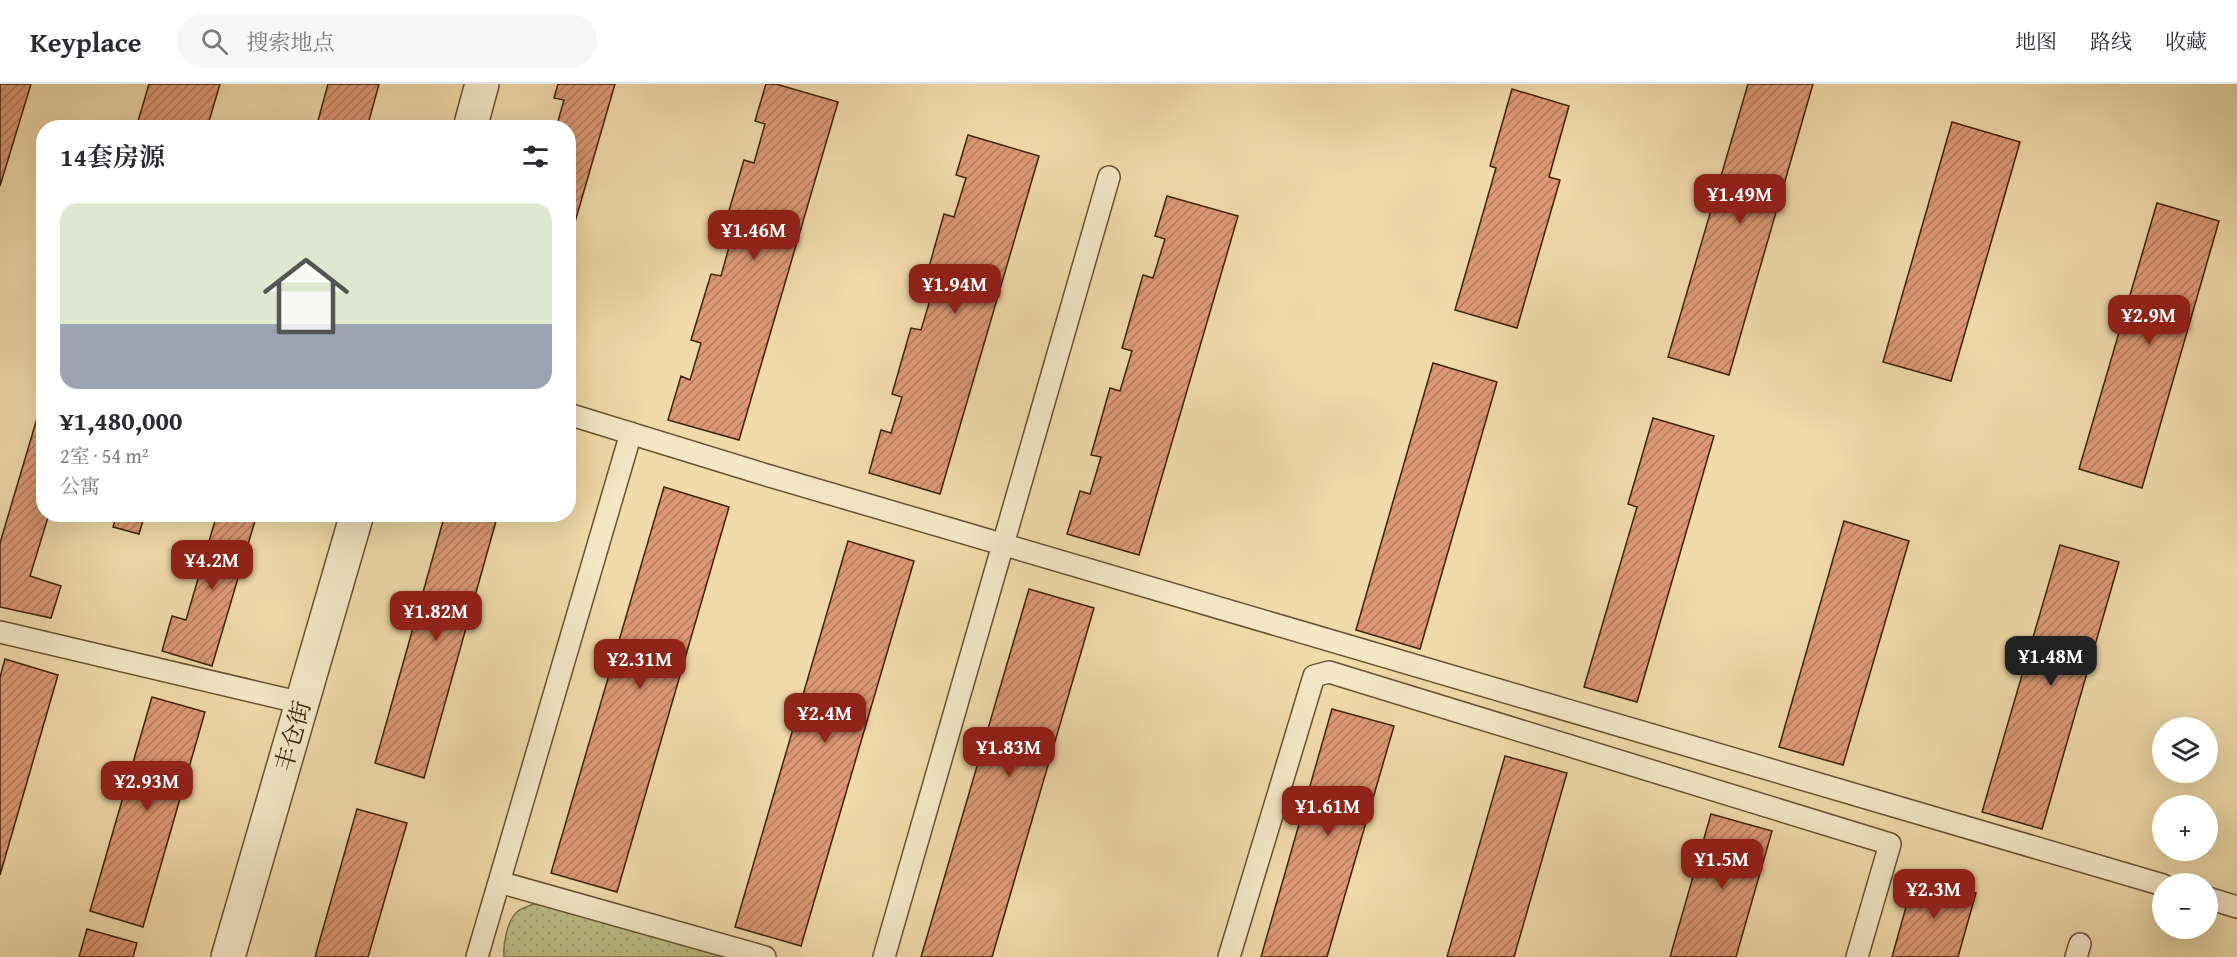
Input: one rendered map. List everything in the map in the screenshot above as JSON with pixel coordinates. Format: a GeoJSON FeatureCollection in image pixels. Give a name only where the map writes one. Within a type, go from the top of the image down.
{"type":"FeatureCollection","features":[{"type":"Feature","properties":{"kind":"street"},"geometry":{"type":"LineString","coordinates":[[472,120],[483,84]]}},
{"type":"Feature","properties":{"kind":"street","name":"丰仓街"},"geometry":{"type":"LineString","coordinates":[[228,957],[355,522]]}},
{"type":"Feature","properties":{"kind":"lane"},"geometry":{"type":"LineString","coordinates":[[884,957],[1109,177]]}},
{"type":"Feature","properties":{"kind":"lane"},"geometry":{"type":"LineString","coordinates":[[576,416],[2152,882]]}},
{"type":"Feature","properties":{"kind":"lane"},"geometry":{"type":"LineString","coordinates":[[477,957],[631,433]]}},
{"type":"Feature","properties":{"kind":"lane"},"geometry":{"type":"LineString","coordinates":[[0,632],[302,703]]}},
{"type":"Feature","properties":{"kind":"lane"},"geometry":{"type":"LineString","coordinates":[[1230,957],[1314,676],[1329,672],[1890,844],[1857,957]]}},
{"type":"Feature","properties":{"kind":"lane"},"geometry":{"type":"LineString","coordinates":[[499,882],[765,957]]}},
{"type":"Feature","properties":{"kind":"lane"},"geometry":{"type":"LineString","coordinates":[[2218,901],[2237,907]]}},
{"type":"Feature","properties":{"kind":"green space"},"geometry":{"type":"Polygon","coordinates":[[[539,902],[733,957],[504,957],[506,933],[514,916],[522,909],[539,902]]]}},
{"type":"Feature","properties":{"kind":"building"},"geometry":{"type":"Polygon","coordinates":[[[0,84],[31,84],[0,186],[0,84]]]}},
{"type":"Feature","properties":{"kind":"building"},"geometry":{"type":"Polygon","coordinates":[[[149,84],[220,84],[209,120],[138,120],[149,84]]]}},
{"type":"Feature","properties":{"kind":"building"},"geometry":{"type":"Polygon","coordinates":[[[328,84],[379,84],[369,120],[318,120],[328,84]]]}},
{"type":"Feature","properties":{"kind":"building"},"geometry":{"type":"Polygon","coordinates":[[[558,84],[615,84],[576,218],[576,120],[558,120],[564,100],[554,98],[558,84]]]}},
{"type":"Feature","properties":{"kind":"building"},"geometry":{"type":"Polygon","coordinates":[[[766,84],[776,84],[838,102],[739,440],[668,420],[681,376],[690,380],[701,343],[691,340],[711,274],[721,276],[732,236],[722,234],[744,160],[754,163],[765,124],[755,121],[766,84]]]}},
{"type":"Feature","properties":{"kind":"building"},"geometry":{"type":"Polygon","coordinates":[[[1748,84],[1813,84],[1729,375],[1668,357],[1748,84]]]}},
{"type":"Feature","properties":{"kind":"building"},"geometry":{"type":"Polygon","coordinates":[[[1512,89],[1569,106],[1549,177],[1560,180],[1517,328],[1455,310],[1496,168],[1490,166],[1512,89]]]}},
{"type":"Feature","properties":{"kind":"building"},"geometry":{"type":"Polygon","coordinates":[[[1952,122],[2020,142],[1951,381],[1883,362],[1952,122]]]}},
{"type":"Feature","properties":{"kind":"building"},"geometry":{"type":"Polygon","coordinates":[[[968,135],[1039,156],[940,494],[869,473],[881,430],[891,433],[902,397],[892,394],[911,328],[921,330],[933,290],[923,288],[944,214],[954,217],[966,178],[956,175],[968,135]]]}},
{"type":"Feature","properties":{"kind":"building"},"geometry":{"type":"Polygon","coordinates":[[[1167,196],[1238,216],[1139,555],[1067,534],[1080,491],[1090,494],[1101,457],[1091,455],[1110,388],[1120,391],[1132,351],[1122,348],[1143,275],[1153,278],[1165,239],[1155,236],[1167,196]]]}},
{"type":"Feature","properties":{"kind":"building"},"geometry":{"type":"Polygon","coordinates":[[[2157,203],[2219,221],[2142,488],[2079,469],[2157,203]]]}},
{"type":"Feature","properties":{"kind":"building"},"geometry":{"type":"Polygon","coordinates":[[[1433,363],[1497,382],[1420,649],[1356,630],[1433,363]]]}},
{"type":"Feature","properties":{"kind":"building"},"geometry":{"type":"Polygon","coordinates":[[[1653,418],[1714,436],[1637,702],[1584,687],[1637,507],[1628,504],[1653,418]]]}},
{"type":"Feature","properties":{"kind":"building"},"geometry":{"type":"Polygon","coordinates":[[[36,422],[36,522],[47,522],[30,576],[61,586],[51,618],[0,607],[0,543],[36,422]]]}},
{"type":"Feature","properties":{"kind":"building"},"geometry":{"type":"Polygon","coordinates":[[[664,487],[729,507],[617,892],[551,873],[664,487]]]}},
{"type":"Feature","properties":{"kind":"building"},"geometry":{"type":"Polygon","coordinates":[[[1844,521],[1909,541],[1843,765],[1779,747],[1844,521]]]}},
{"type":"Feature","properties":{"kind":"building"},"geometry":{"type":"Polygon","coordinates":[[[115,522],[143,522],[139,534],[113,527],[115,522]]]}},
{"type":"Feature","properties":{"kind":"building"},"geometry":{"type":"Polygon","coordinates":[[[215,522],[255,522],[212,666],[162,651],[172,616],[186,620],[215,522]]]}},
{"type":"Feature","properties":{"kind":"building"},"geometry":{"type":"Polygon","coordinates":[[[443,522],[496,522],[424,778],[375,763],[443,522]]]}},
{"type":"Feature","properties":{"kind":"building"},"geometry":{"type":"Polygon","coordinates":[[[848,541],[914,561],[801,946],[735,927],[848,541]]]}},
{"type":"Feature","properties":{"kind":"building"},"geometry":{"type":"Polygon","coordinates":[[[2060,545],[2119,562],[2042,829],[1982,812],[2060,545]]]}},
{"type":"Feature","properties":{"kind":"building"},"geometry":{"type":"Polygon","coordinates":[[[1029,589],[1094,608],[992,957],[921,957],[1029,589]]]}},
{"type":"Feature","properties":{"kind":"building"},"geometry":{"type":"Polygon","coordinates":[[[5,659],[58,675],[0,875],[0,677],[5,659]]]}},
{"type":"Feature","properties":{"kind":"building"},"geometry":{"type":"Polygon","coordinates":[[[152,697],[205,712],[143,927],[90,911],[152,697]]]}},
{"type":"Feature","properties":{"kind":"building"},"geometry":{"type":"Polygon","coordinates":[[[1332,709],[1394,726],[1327,957],[1261,957],[1332,709]]]}},
{"type":"Feature","properties":{"kind":"building"},"geometry":{"type":"Polygon","coordinates":[[[1505,756],[1567,773],[1514,957],[1447,957],[1505,756]]]}},
{"type":"Feature","properties":{"kind":"building"},"geometry":{"type":"Polygon","coordinates":[[[357,809],[407,823],[368,957],[315,957],[357,809]]]}},
{"type":"Feature","properties":{"kind":"building"},"geometry":{"type":"Polygon","coordinates":[[[1711,814],[1772,831],[1736,957],[1670,957],[1711,814]]]}},
{"type":"Feature","properties":{"kind":"building"},"geometry":{"type":"Polygon","coordinates":[[[1915,875],[1976,893],[1958,957],[1892,957],[1915,875]]]}},
{"type":"Feature","properties":{"kind":"building"},"geometry":{"type":"Polygon","coordinates":[[[87,929],[137,943],[133,957],[79,957],[87,929]]]}}]}
